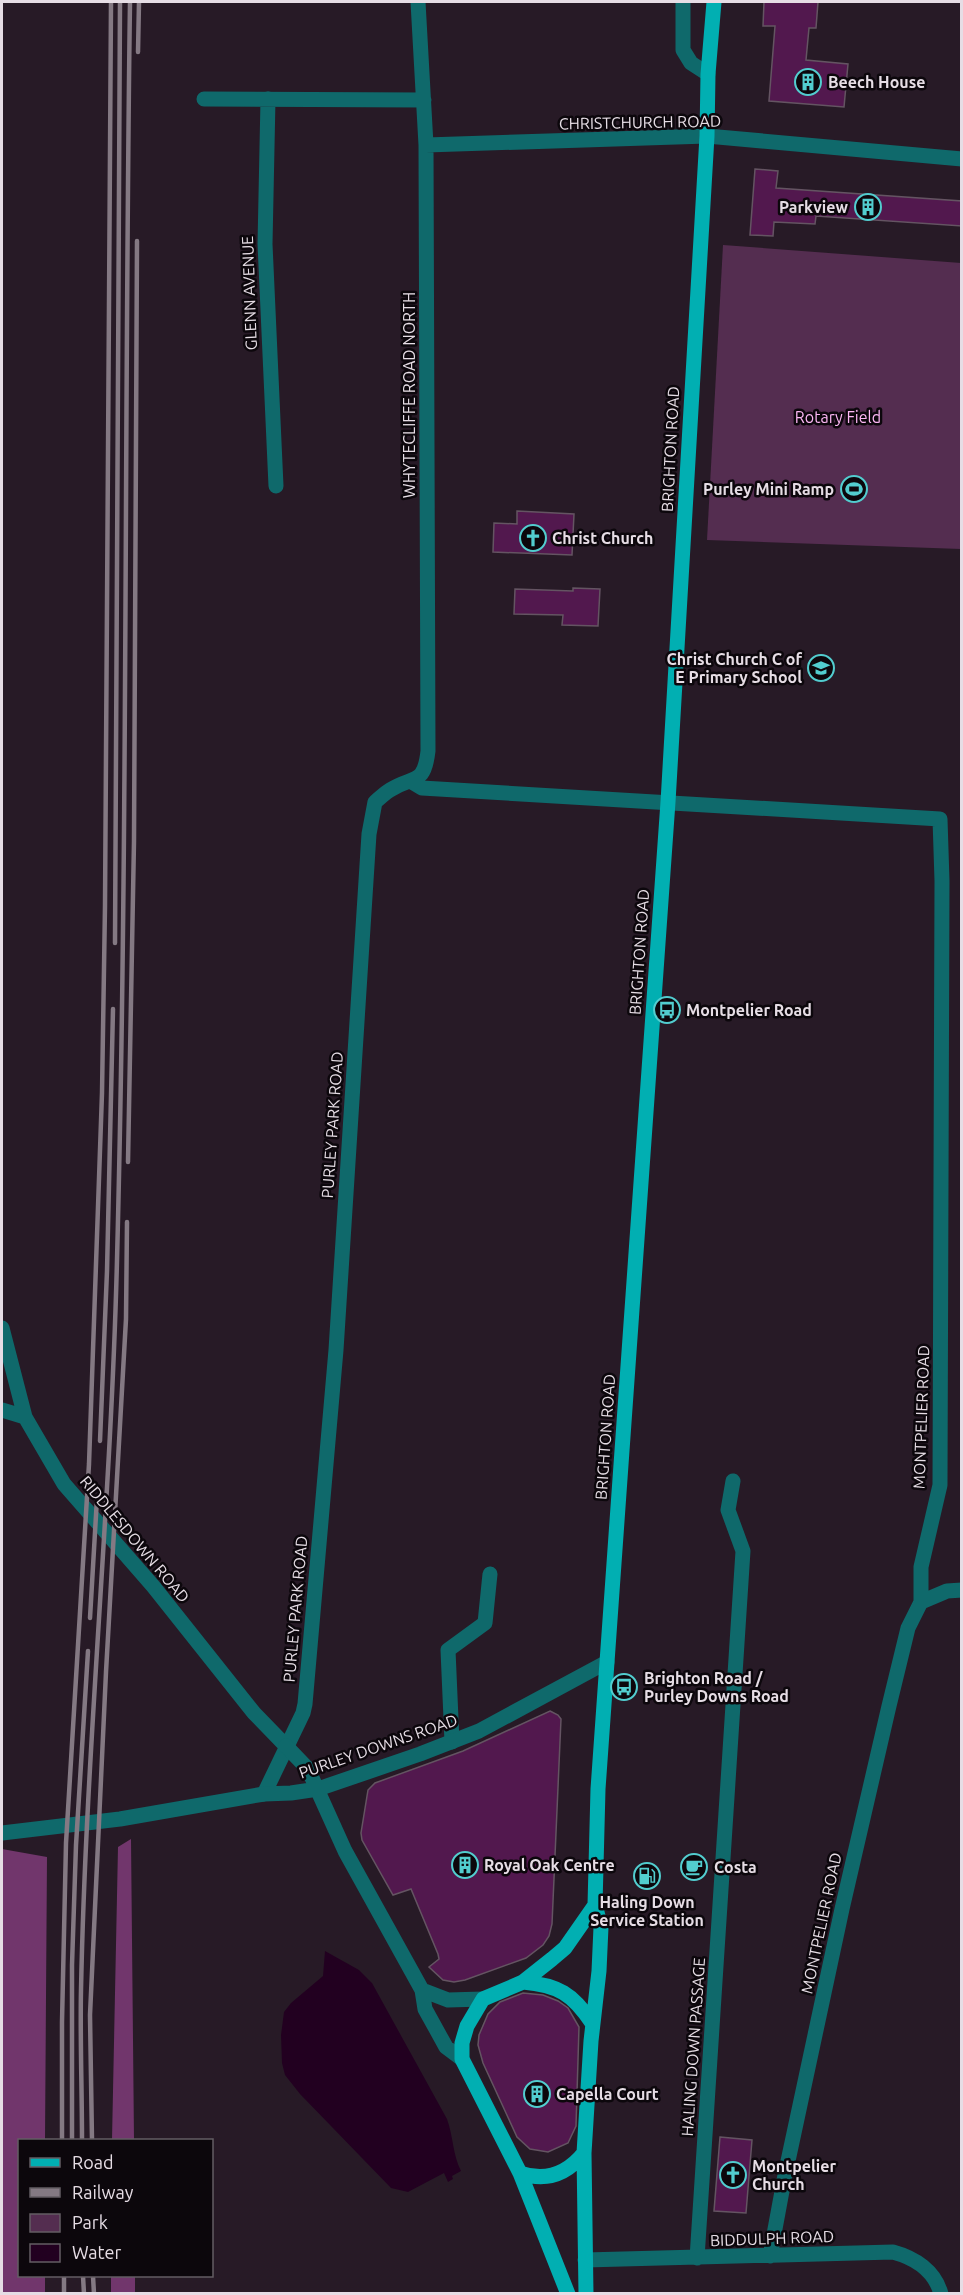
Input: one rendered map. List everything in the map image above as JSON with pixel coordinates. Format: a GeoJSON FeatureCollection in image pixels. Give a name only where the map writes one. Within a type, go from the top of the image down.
{"type":"FeatureCollection","features":[{"type":"Feature","properties":{"kind":"main road","name":"BRIGHTON ROAD"},"geometry":{"type":"LineString","coordinates":[[592,2023],[599,1971],[601,1927],[595,1905],[598,1789],[668,802],[707,136],[708,74],[714,2]]}},
{"type":"Feature","properties":{"kind":"main road"},"geometry":{"type":"LineString","coordinates":[[568,2294],[520,2173],[462,2059],[462,2043],[466,2026],[483,1999],[523,1982],[565,1948],[595,1905]]}},
{"type":"Feature","properties":{"kind":"main road"},"geometry":{"type":"LineString","coordinates":[[523,1982],[548,1985],[569,1996],[578,2003],[592,2023],[584,2153],[586,2294]]}},
{"type":"Feature","properties":{"kind":"main road"},"geometry":{"type":"LineString","coordinates":[[520,2173],[536,2178],[555,2175],[571,2167],[584,2153]]}},
{"type":"Feature","properties":{"kind":"street","name":"WHYTECLIFFE ROAD NORTH"},"geometry":{"type":"LineString","coordinates":[[412,782],[421,775],[427,765],[428,751],[426,145],[418,2]]}},
{"type":"Feature","properties":{"kind":"street"},"geometry":{"type":"LineString","coordinates":[[683,2],[683,50],[691,63],[708,74]]}},
{"type":"Feature","properties":{"kind":"street"},"geometry":{"type":"LineString","coordinates":[[204,99],[424,100]]}},
{"type":"Feature","properties":{"kind":"street","name":"GLENN AVENUE"},"geometry":{"type":"LineString","coordinates":[[268,99],[268,204],[265,212],[265,237],[276,486]]}},
{"type":"Feature","properties":{"kind":"street","name":"CHRISTCHURCH ROAD"},"geometry":{"type":"LineString","coordinates":[[426,145],[707,136],[962,159]]}},
{"type":"Feature","properties":{"kind":"street"},"geometry":{"type":"LineString","coordinates":[[412,782],[422,788],[668,802]]}},
{"type":"Feature","properties":{"kind":"street","name":"PURLEY PARK ROAD"},"geometry":{"type":"LineString","coordinates":[[286,1746],[303,1713],[305,1704],[336,1350],[369,834],[375,802],[392,789],[412,782]]}},
{"type":"Feature","properties":{"kind":"street","name":"MONTPELIER ROAD"},"geometry":{"type":"LineString","coordinates":[[668,802],[940,819],[942,881],[940,1485],[921,1567],[921,1602],[908,1628],[881,1740],[788,2163],[770,2256]]}},
{"type":"Feature","properties":{"kind":"street","name":"RIDDLESDOWN ROAD"},"geometry":{"type":"LineString","coordinates":[[2,1328],[25,1417],[64,1484],[153,1586],[254,1713],[308,1768],[345,1851],[422,1990],[425,2008],[446,2047],[462,2059]]}},
{"type":"Feature","properties":{"kind":"street"},"geometry":{"type":"LineString","coordinates":[[2,1410],[25,1417]]}},
{"type":"Feature","properties":{"kind":"street","name":"HALING DOWN PASSAGE"},"geometry":{"type":"LineString","coordinates":[[697,2258],[742,1554],[728,1510],[733,1481]]}},
{"type":"Feature","properties":{"kind":"street"},"geometry":{"type":"LineString","coordinates":[[452,1742],[448,1650],[484,1623],[490,1574]]}},
{"type":"Feature","properties":{"kind":"street"},"geometry":{"type":"LineString","coordinates":[[921,1602],[946,1591],[962,1590]]}},
{"type":"Feature","properties":{"kind":"street","name":"PURLEY DOWNS ROAD"},"geometry":{"type":"LineString","coordinates":[[2,1833],[120,1819],[264,1794],[318,1789],[479,1731],[607,1662]]}},
{"type":"Feature","properties":{"kind":"street"},"geometry":{"type":"LineString","coordinates":[[264,1794],[286,1746]]}},
{"type":"Feature","properties":{"kind":"street"},"geometry":{"type":"LineString","coordinates":[[422,1990],[448,2000],[483,1999]]}},
{"type":"Feature","properties":{"kind":"street","name":"BIDDULPH ROAD"},"geometry":{"type":"LineString","coordinates":[[585,2260],[893,2252],[906,2255],[924,2267],[937,2283],[941,2294]]}},
{"type":"Feature","properties":{"kind":"green space","name":"Rotary Field"},"geometry":{"type":"Polygon","coordinates":[[[723,245],[961,263],[961,549],[707,540],[723,245]]]}},
{"type":"Feature","properties":{"kind":"shaded area"},"geometry":{"type":"Polygon","coordinates":[[[131,1839],[134,2139],[112,2139],[118,1847],[131,1839]]]}},
{"type":"Feature","properties":{"kind":"shaded area"},"geometry":{"type":"Polygon","coordinates":[[[2,1849],[47,1857],[45,2139],[18,2139],[18,2277],[45,2277],[45,2293],[2,2293],[2,1849]]]}},
{"type":"Feature","properties":{"kind":"shaded area"},"geometry":{"type":"Polygon","coordinates":[[[111,2277],[135,2277],[135,2293],[111,2293],[111,2277]]]}},
{"type":"Feature","properties":{"kind":"water"},"geometry":{"type":"Polygon","coordinates":[[[325,1951],[359,1970],[372,1983],[447,2119],[461,2171],[452,2176],[453,2179],[448,2182],[444,2173],[408,2192],[391,2188],[300,2094],[285,2075],[281,2035],[284,2012],[291,2003],[323,1976],[325,1951]]]}},
{"type":"Feature","properties":{"kind":"building","name":"Beech House"},"geometry":{"type":"Polygon","coordinates":[[[764,2],[818,2],[816,28],[809,28],[806,60],[848,64],[844,107],[769,101],[775,26],[763,26],[764,2]]]}},
{"type":"Feature","properties":{"kind":"building","name":"Parkview"},"geometry":{"type":"Polygon","coordinates":[[[755,169],[778,171],[776,188],[962,201],[962,226],[816,216],[815,224],[774,222],[773,236],[750,235],[755,169]]]}},
{"type":"Feature","properties":{"kind":"building","name":"Christ Church"},"geometry":{"type":"Polygon","coordinates":[[[517,511],[574,514],[572,555],[493,552],[494,523],[517,524],[517,511]]]}},
{"type":"Feature","properties":{"kind":"building"},"geometry":{"type":"Polygon","coordinates":[[[573,588],[600,589],[598,626],[562,625],[563,615],[514,614],[515,589],[573,591],[573,588]]]}},
{"type":"Feature","properties":{"kind":"building","name":"Royal Oak Centre"},"geometry":{"type":"Polygon","coordinates":[[[550,1711],[561,1719],[552,1924],[549,1936],[543,1945],[526,1958],[465,1980],[454,1982],[443,1980],[429,1967],[439,1959],[438,1954],[411,1889],[393,1895],[362,1840],[361,1833],[368,1790],[375,1783],[463,1751],[550,1711]]]}},
{"type":"Feature","properties":{"kind":"building","name":"Capella Court"},"geometry":{"type":"Polygon","coordinates":[[[523,1993],[543,1995],[558,2001],[568,2008],[579,2027],[576,2126],[568,2143],[548,2152],[530,2149],[517,2137],[483,2063],[478,2045],[479,2035],[488,2014],[500,2002],[523,1993]]]}},
{"type":"Feature","properties":{"kind":"building","name":"Montpelier Church"},"geometry":{"type":"Polygon","coordinates":[[[720,2137],[752,2140],[746,2213],[714,2211],[720,2137]]]}},
{"type":"Feature","properties":{"kind":"railway"},"geometry":{"type":"LineString","coordinates":[[62,2139],[66,1843],[89,1464],[102,1093],[111,2]]}},
{"type":"Feature","properties":{"kind":"railway"},"geometry":{"type":"LineString","coordinates":[[115,943],[120,2]]}},
{"type":"Feature","properties":{"kind":"railway"},"geometry":{"type":"LineString","coordinates":[[82,2139],[81,2009],[84,1899],[110,1442],[117,1260],[123,945],[130,2]]}},
{"type":"Feature","properties":{"kind":"railway"},"geometry":{"type":"LineString","coordinates":[[138,52],[139,2]]}},
{"type":"Feature","properties":{"kind":"railway"},"geometry":{"type":"LineString","coordinates":[[128,1162],[134,841],[137,241]]}},
{"type":"Feature","properties":{"kind":"railway"},"geometry":{"type":"LineString","coordinates":[[100,1441],[107,1271],[113,1009]]}},
{"type":"Feature","properties":{"kind":"railway"},"geometry":{"type":"LineString","coordinates":[[92,2139],[90,2015],[126,1319],[127,1222]]}},
{"type":"Feature","properties":{"kind":"railway"},"geometry":{"type":"LineString","coordinates":[[90,1618],[97,1498]]}},
{"type":"Feature","properties":{"kind":"railway"},"geometry":{"type":"LineString","coordinates":[[72,2139],[72,1965],[76,1845],[88,1651]]}},
{"type":"Feature","properties":{"kind":"railway"},"geometry":{"type":"LineString","coordinates":[[64,2277],[64,2294]]}},
{"type":"Feature","properties":{"kind":"railway"},"geometry":{"type":"LineString","coordinates":[[83,2277],[84,2294]]}},
{"type":"Feature","properties":{"kind":"railway"},"geometry":{"type":"LineString","coordinates":[[93,2277],[94,2294]]}},
{"type":"Feature","properties":{"kind":"place","name":"Beech House"},"geometry":{"type":"Point","coordinates":[808,82]}},
{"type":"Feature","properties":{"kind":"place","name":"Parkview"},"geometry":{"type":"Point","coordinates":[868,207]}},
{"type":"Feature","properties":{"kind":"place","name":"Purley Mini Ramp"},"geometry":{"type":"Point","coordinates":[854,489]}},
{"type":"Feature","properties":{"kind":"place","name":"Christ Church"},"geometry":{"type":"Point","coordinates":[533,538]}},
{"type":"Feature","properties":{"kind":"place","name":"Christ Church C of E Primary School"},"geometry":{"type":"Point","coordinates":[821,668]}},
{"type":"Feature","properties":{"kind":"place","name":"Montpelier Road"},"geometry":{"type":"Point","coordinates":[667,1010]}},
{"type":"Feature","properties":{"kind":"place","name":"Brighton Road / Purley Downs Road"},"geometry":{"type":"Point","coordinates":[624,1687]}},
{"type":"Feature","properties":{"kind":"place","name":"Royal Oak Centre"},"geometry":{"type":"Point","coordinates":[465,1865]}},
{"type":"Feature","properties":{"kind":"place","name":"Costa"},"geometry":{"type":"Point","coordinates":[694,1867]}},
{"type":"Feature","properties":{"kind":"place","name":"Haling Down Service Station"},"geometry":{"type":"Point","coordinates":[647,1876]}},
{"type":"Feature","properties":{"kind":"place","name":"Capella Court"},"geometry":{"type":"Point","coordinates":[537,2094]}},
{"type":"Feature","properties":{"kind":"place","name":"Montpelier Church"},"geometry":{"type":"Point","coordinates":[733,2175]}}]}
